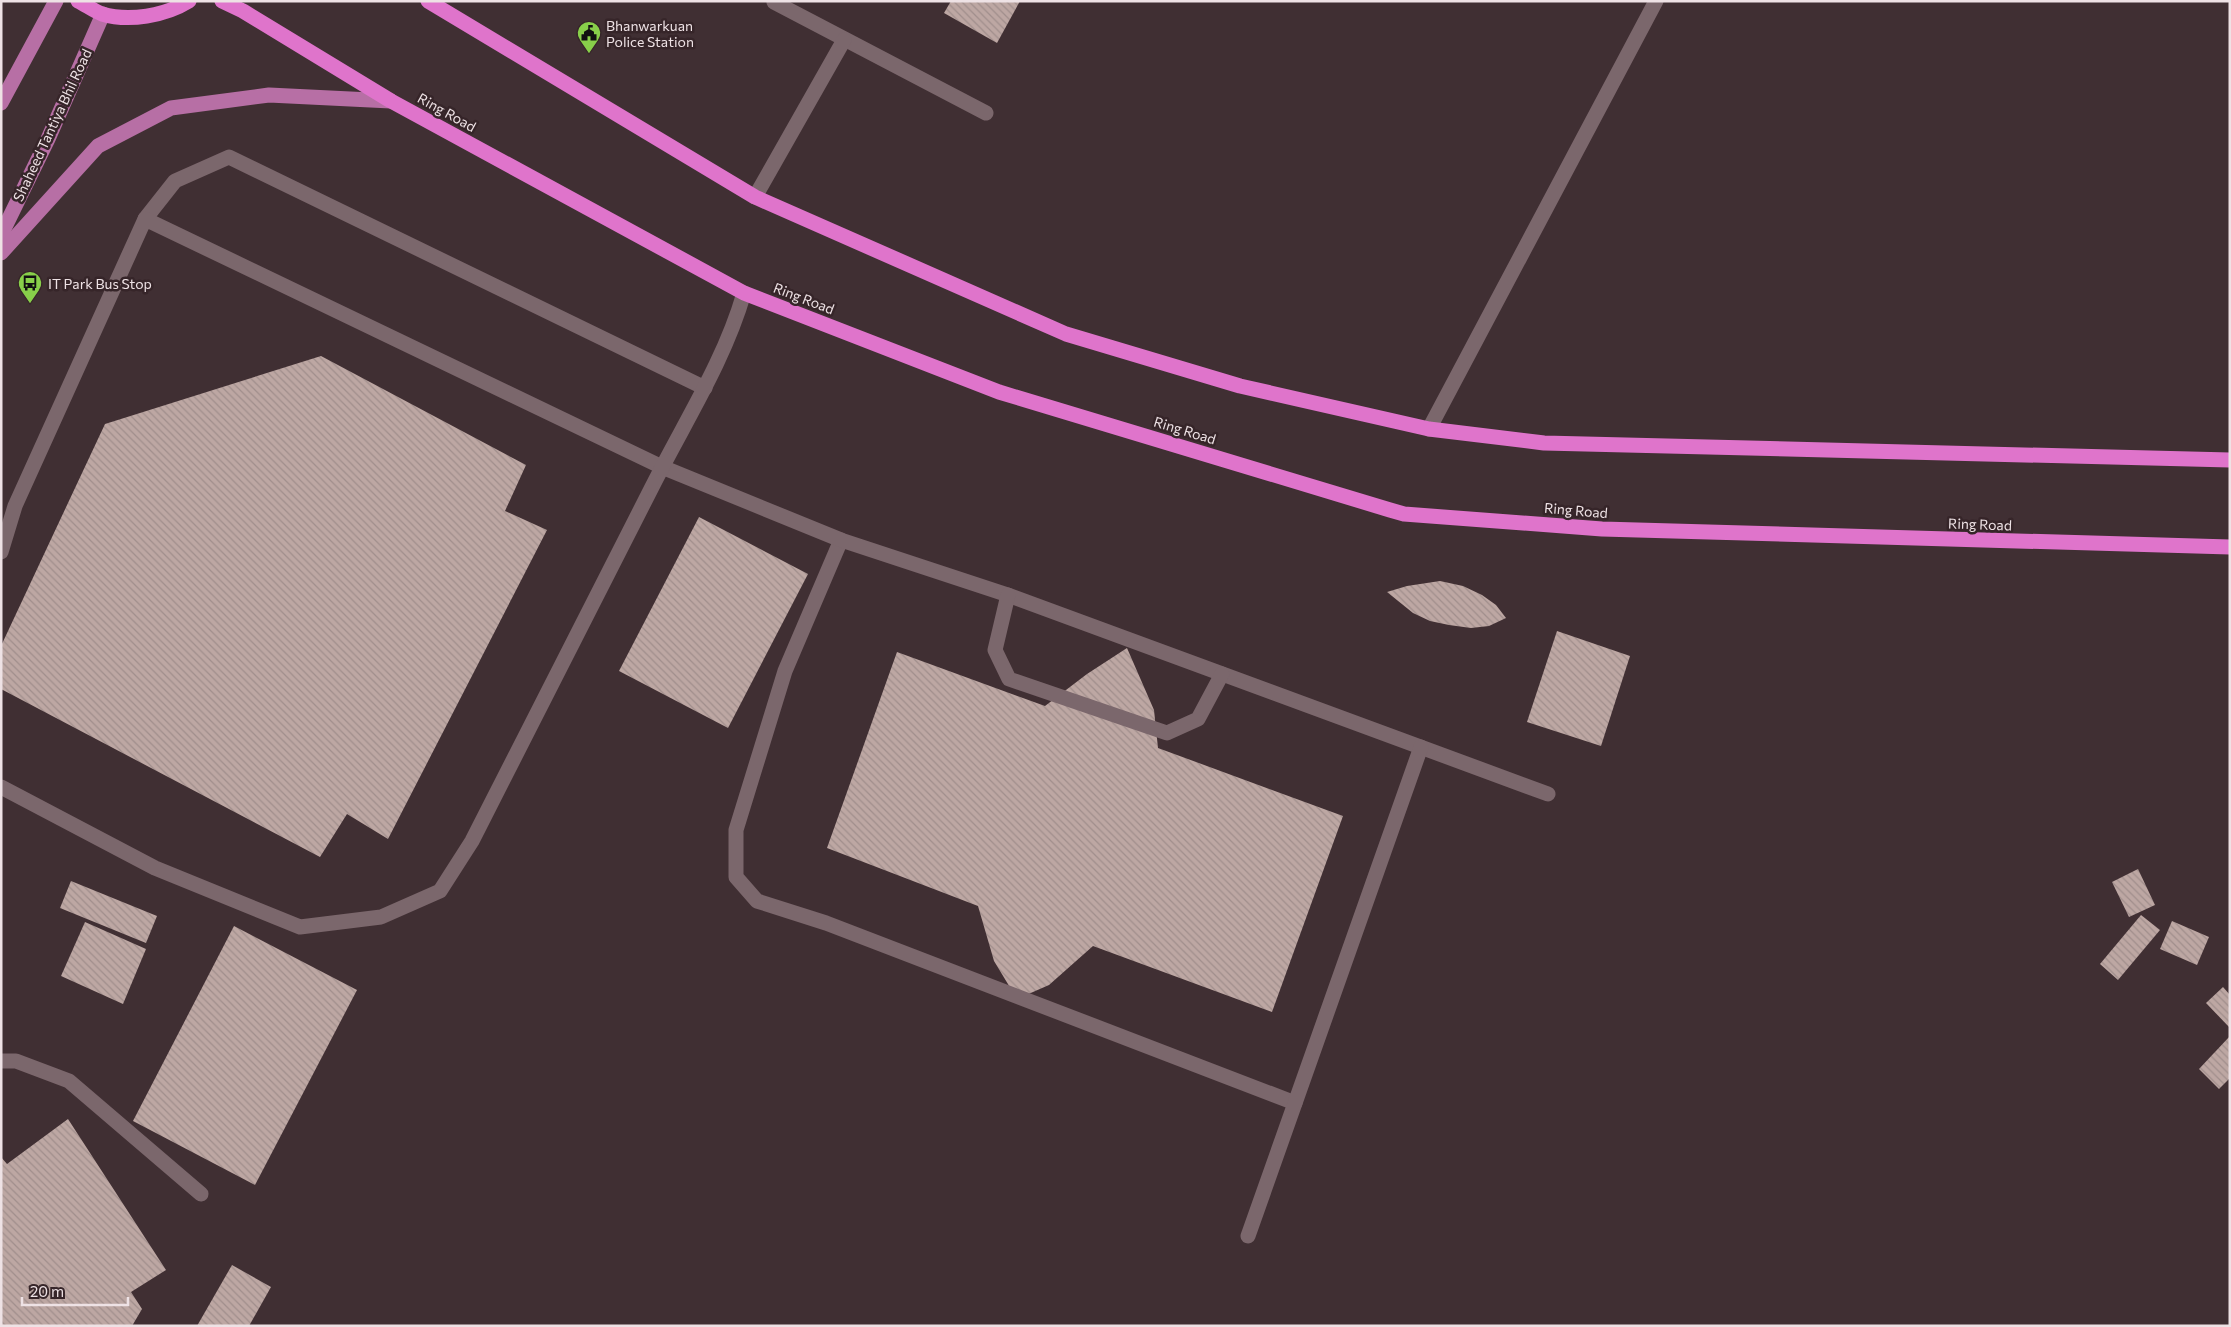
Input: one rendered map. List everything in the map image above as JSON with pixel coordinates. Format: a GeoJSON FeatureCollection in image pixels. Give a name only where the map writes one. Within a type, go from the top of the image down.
{"type":"FeatureCollection","features":[{"type":"Feature","properties":{"kind":"highway"},"geometry":{"type":"LineString","coordinates":[[78,1],[103,14],[129,18],[156,15],[189,1]]}},
{"type":"Feature","properties":{"kind":"highway","name":"Ring Road"},"geometry":{"type":"LineString","coordinates":[[222,1],[391,101],[744,293],[999,392],[1404,514],[1602,529],[2230,547]]}},
{"type":"Feature","properties":{"kind":"highway"},"geometry":{"type":"LineString","coordinates":[[428,1],[755,197],[1066,334],[1240,386],[1429,429],[1544,443],[2230,460]]}},
{"type":"Feature","properties":{"kind":"main road"},"geometry":{"type":"LineString","coordinates":[[1,103],[56,1]]}},
{"type":"Feature","properties":{"kind":"main road","name":"Shaheed Tantiya Bhil Road"},"geometry":{"type":"LineString","coordinates":[[1,235],[48,139],[103,14]]}},
{"type":"Feature","properties":{"kind":"main road"},"geometry":{"type":"LineString","coordinates":[[1,252],[98,146],[171,108],[269,95],[391,101]]}},
{"type":"Feature","properties":{"kind":"street"},"geometry":{"type":"LineString","coordinates":[[1429,429],[1656,1]]}},
{"type":"Feature","properties":{"kind":"street"},"geometry":{"type":"LineString","coordinates":[[774,2],[986,113]]}},
{"type":"Feature","properties":{"kind":"street"},"geometry":{"type":"LineString","coordinates":[[755,197],[844,40]]}},
{"type":"Feature","properties":{"kind":"street"},"geometry":{"type":"LineString","coordinates":[[1,552],[15,506],[145,220],[175,181],[229,157],[705,388]]}},
{"type":"Feature","properties":{"kind":"street"},"geometry":{"type":"LineString","coordinates":[[145,220],[662,467],[841,540],[1008,595],[1548,794]]}},
{"type":"Feature","properties":{"kind":"street"},"geometry":{"type":"LineString","coordinates":[[1,787],[155,868],[300,927],[381,917],[440,891],[472,841],[662,467],[705,388],[737,319],[744,293]]}},
{"type":"Feature","properties":{"kind":"street"},"geometry":{"type":"LineString","coordinates":[[841,540],[785,670],[736,830],[736,877],[757,901],[826,923],[1295,1103]]}},
{"type":"Feature","properties":{"kind":"street"},"geometry":{"type":"LineString","coordinates":[[1008,595],[995,650],[1009,679],[1167,732],[1198,719],[1222,674]]}},
{"type":"Feature","properties":{"kind":"street"},"geometry":{"type":"LineString","coordinates":[[1248,1236],[1421,747]]}},
{"type":"Feature","properties":{"kind":"street"},"geometry":{"type":"LineString","coordinates":[[1,1061],[16,1061],[69,1081],[201,1194]]}},
{"type":"Feature","properties":{"kind":"building"},"geometry":{"type":"Polygon","coordinates":[[[951,1],[1020,1],[997,43],[944,13],[951,1]]]}},
{"type":"Feature","properties":{"kind":"building"},"geometry":{"type":"Polygon","coordinates":[[[321,356],[526,465],[505,511],[547,530],[388,839],[347,814],[320,857],[1,689],[1,646],[105,424],[321,356]]]}},
{"type":"Feature","properties":{"kind":"building"},"geometry":{"type":"Polygon","coordinates":[[[699,517],[808,574],[728,728],[619,671],[699,517]]]}},
{"type":"Feature","properties":{"kind":"building"},"geometry":{"type":"Polygon","coordinates":[[[1440,581],[1463,586],[1482,595],[1496,605],[1506,618],[1489,626],[1471,628],[1430,621],[1413,613],[1387,592],[1407,586],[1440,581]]]}},
{"type":"Feature","properties":{"kind":"building"},"geometry":{"type":"Polygon","coordinates":[[[1557,631],[1630,656],[1601,746],[1527,722],[1557,631]]]}},
{"type":"Feature","properties":{"kind":"building"},"geometry":{"type":"Polygon","coordinates":[[[1127,648],[1154,710],[1158,748],[1343,816],[1272,1012],[1093,946],[1049,985],[1017,999],[994,961],[978,906],[827,848],[897,652],[1045,706],[1087,674],[1127,648]]]}},
{"type":"Feature","properties":{"kind":"building"},"geometry":{"type":"Polygon","coordinates":[[[2138,869],[2155,905],[2129,917],[2112,882],[2138,869]]]}},
{"type":"Feature","properties":{"kind":"building"},"geometry":{"type":"Polygon","coordinates":[[[71,881],[157,916],[146,943],[60,908],[71,881]]]}},
{"type":"Feature","properties":{"kind":"building"},"geometry":{"type":"Polygon","coordinates":[[[2141,915],[2160,930],[2118,980],[2100,964],[2141,915]]]}},
{"type":"Feature","properties":{"kind":"building"},"geometry":{"type":"Polygon","coordinates":[[[2172,921],[2209,937],[2197,965],[2160,949],[2172,921]]]}},
{"type":"Feature","properties":{"kind":"building"},"geometry":{"type":"Polygon","coordinates":[[[85,922],[146,949],[123,1004],[61,976],[85,922]]]}},
{"type":"Feature","properties":{"kind":"building"},"geometry":{"type":"Polygon","coordinates":[[[234,926],[357,990],[255,1185],[133,1121],[234,926]]]}},
{"type":"Feature","properties":{"kind":"building"},"geometry":{"type":"Polygon","coordinates":[[[2223,987],[2230,995],[2230,1028],[2206,1003],[2223,987]]]}},
{"type":"Feature","properties":{"kind":"building"},"geometry":{"type":"Polygon","coordinates":[[[2230,1036],[2230,1078],[2219,1089],[2199,1069],[2230,1036]]]}},
{"type":"Feature","properties":{"kind":"building"},"geometry":{"type":"Polygon","coordinates":[[[68,1119],[166,1270],[131,1292],[142,1309],[132,1326],[1,1326],[1,1157],[7,1164],[68,1119]]]}},
{"type":"Feature","properties":{"kind":"building"},"geometry":{"type":"Polygon","coordinates":[[[232,1265],[271,1287],[249,1326],[197,1326],[232,1265]]]}},
{"type":"Feature","properties":{"kind":"place","name":"Bhanwarkuan Police Station"},"geometry":{"type":"Point","coordinates":[589,54]}},
{"type":"Feature","properties":{"kind":"place","name":"IT Park Bus Stop"},"geometry":{"type":"Point","coordinates":[30,304]}}]}
